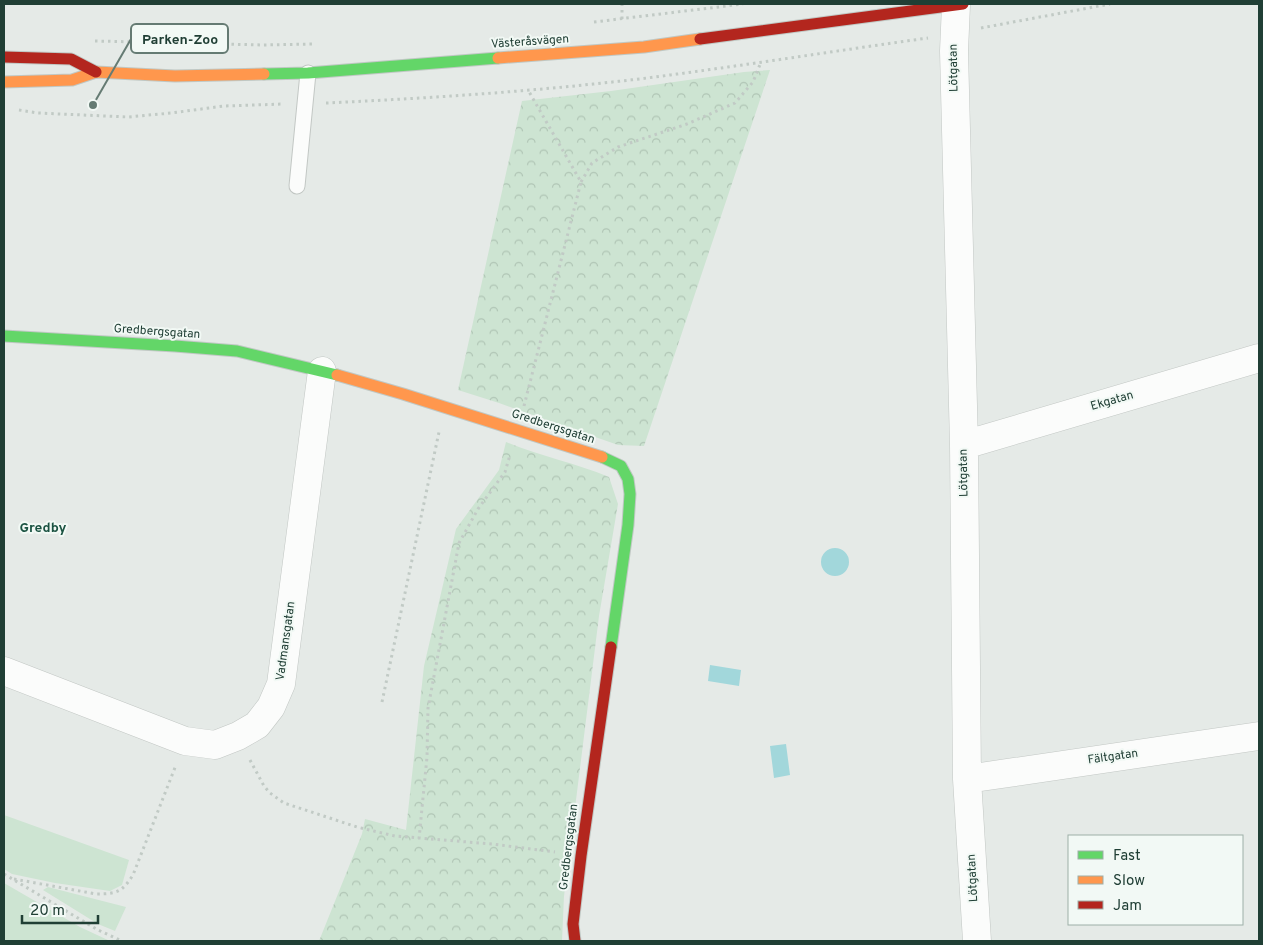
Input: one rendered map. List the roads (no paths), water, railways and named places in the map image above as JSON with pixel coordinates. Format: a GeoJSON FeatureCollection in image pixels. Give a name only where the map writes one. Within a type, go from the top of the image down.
{"type":"FeatureCollection","features":[{"type":"Feature","properties":{"kind":"street","name":"Västeråsvägen"},"geometry":{"type":"LineString","coordinates":[[4,82],[72,80],[96,72],[175,76],[308,73],[644,47],[959,4]]}},
{"type":"Feature","properties":{"kind":"street","name":"Lötgatan"},"geometry":{"type":"LineString","coordinates":[[959,4],[954,51],[964,445],[968,779],[977,941]]}},
{"type":"Feature","properties":{"kind":"street","name":"Västeråsvägen"},"geometry":{"type":"LineString","coordinates":[[4,58],[71,59],[96,72]]}},
{"type":"Feature","properties":{"kind":"street","name":"Gredbergsgatan"},"geometry":{"type":"LineString","coordinates":[[4,336],[176,346],[237,352],[322,371],[444,407],[603,457],[620,466],[627,476],[631,492],[628,525],[581,856],[573,924],[575,941]]}},
{"type":"Feature","properties":{"kind":"street","name":"Ekgatan"},"geometry":{"type":"LineString","coordinates":[[964,445],[1259,358]]}},
{"type":"Feature","properties":{"kind":"street","name":"Vadmansgatan"},"geometry":{"type":"LineString","coordinates":[[4,671],[185,741],[215,745],[238,736],[257,725],[271,707],[280,684],[322,371]]}},
{"type":"Feature","properties":{"kind":"street","name":"Fältgatan"},"geometry":{"type":"LineString","coordinates":[[968,779],[1259,736]]}},
{"type":"Feature","properties":{"kind":"lane"},"geometry":{"type":"LineString","coordinates":[[296,186],[308,73]]}},
{"type":"Feature","properties":{"kind":"water"},"geometry":{"type":"Polygon","coordinates":[[[835,548],[845,552],[849,562],[845,572],[835,576],[825,572],[821,562],[825,552],[835,548]]]}},
{"type":"Feature","properties":{"kind":"water"},"geometry":{"type":"Polygon","coordinates":[[[710,665],[741,670],[739,686],[708,681],[710,665]]]}},
{"type":"Feature","properties":{"kind":"water"},"geometry":{"type":"Polygon","coordinates":[[[786,744],[790,775],[774,778],[770,746],[786,744]]]}},
{"type":"Feature","properties":{"kind":"place","name":"Parken-Zoo"},"geometry":{"type":"Point","coordinates":[93,105]}},
{"type":"Feature","properties":{"kind":"district","name":"Gredby"},"geometry":{"type":"Point","coordinates":[43,528]}}]}
